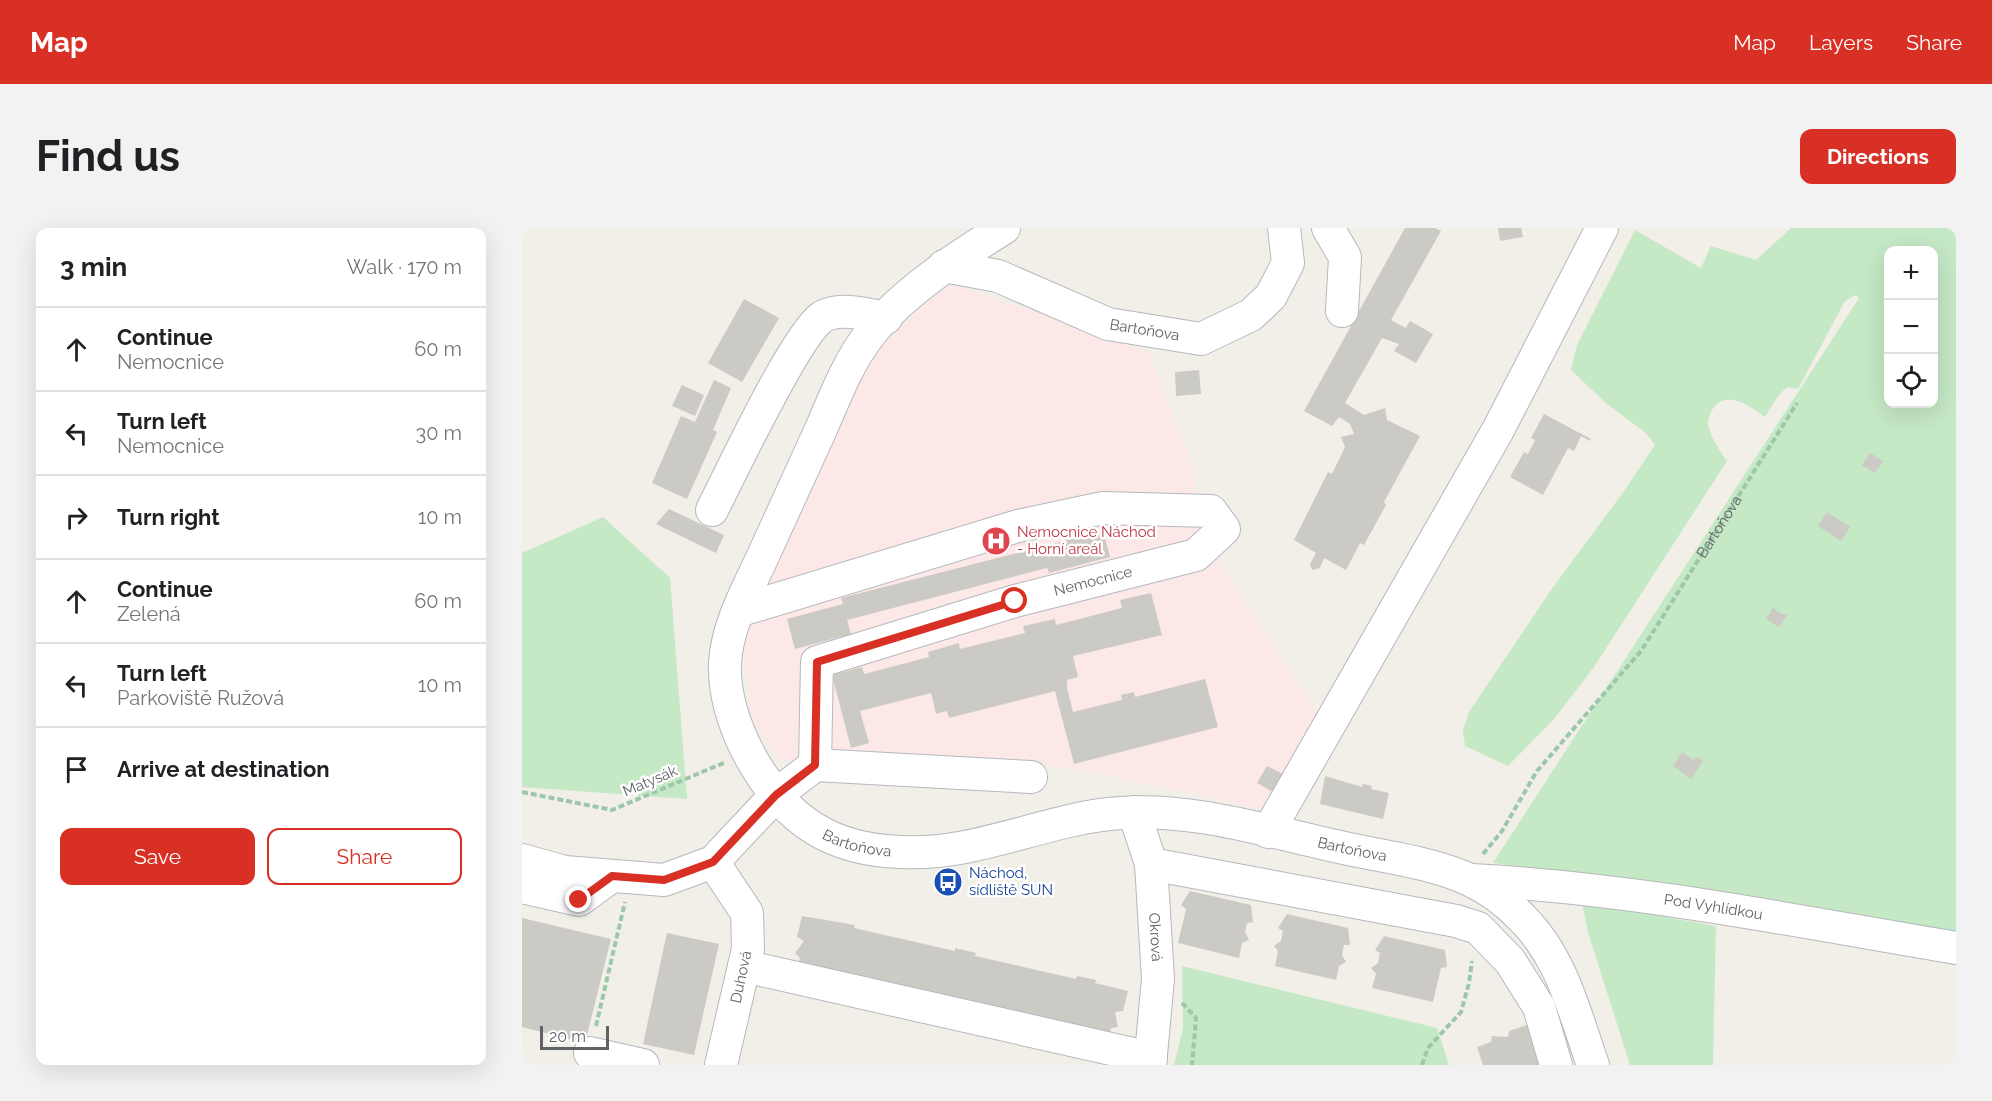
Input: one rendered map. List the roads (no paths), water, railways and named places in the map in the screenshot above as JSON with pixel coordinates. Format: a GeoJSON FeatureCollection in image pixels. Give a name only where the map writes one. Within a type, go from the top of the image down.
{"type":"FeatureCollection","features":[{"type":"Feature","properties":{"kind":"street","name":"Bartoňova"},"geometry":{"type":"LineString","coordinates":[[1004,228],[944,266],[886,318],[862,345],[738,611],[727,646],[725,676],[731,709],[748,753],[776,795],[813,828],[838,841],[858,847],[898,852],[939,851],[975,846],[1083,818],[1134,812],[1186,817],[1268,832],[1446,871],[1470,880],[1516,912],[1544,945],[1570,996],[1593,1065]]}},
{"type":"Feature","properties":{"kind":"street","name":"Bartoňova"},"geometry":{"type":"LineString","coordinates":[[944,266],[998,276],[1108,324],[1201,339],[1251,315],[1271,296],[1288,263],[1284,228]]}},
{"type":"Feature","properties":{"kind":"street"},"geometry":{"type":"LineString","coordinates":[[1328,228],[1346,242],[1342,311]]}},
{"type":"Feature","properties":{"kind":"street"},"geometry":{"type":"LineString","coordinates":[[1268,832],[1498,430],[1602,228]]}},
{"type":"Feature","properties":{"kind":"street"},"geometry":{"type":"LineString","coordinates":[[712,510],[783,374],[805,338],[823,317],[847,311],[886,318]]}},
{"type":"Feature","properties":{"kind":"street","name":"Nemocnice"},"geometry":{"type":"LineString","coordinates":[[738,611],[1018,526],[1103,508],[1211,511],[1224,529],[1196,555],[1015,601],[817,662],[815,752]]}},
{"type":"Feature","properties":{"kind":"street"},"geometry":{"type":"LineString","coordinates":[[522,860],[565,872],[664,880],[713,862],[815,752],[1031,777]]}},
{"type":"Feature","properties":{"kind":"street","name":"Okrová"},"geometry":{"type":"LineString","coordinates":[[1134,812],[1151,864],[1158,979],[1151,1061]]}},
{"type":"Feature","properties":{"kind":"street","name":"Duhová"},"geometry":{"type":"LineString","coordinates":[[713,862],[747,913],[748,949],[721,1065]]}},
{"type":"Feature","properties":{"kind":"street"},"geometry":{"type":"LineString","coordinates":[[1151,864],[1456,921],[1478,928],[1510,961],[1539,1007],[1556,1065]]}},
{"type":"Feature","properties":{"kind":"street"},"geometry":{"type":"LineString","coordinates":[[522,887],[579,900],[622,876]]}},
{"type":"Feature","properties":{"kind":"street","name":"Pod Vyhlídkou"},"geometry":{"type":"LineString","coordinates":[[1470,880],[1544,884],[1630,895],[1956,948]]}},
{"type":"Feature","properties":{"kind":"street"},"geometry":{"type":"LineString","coordinates":[[744,966],[1151,1061]]}},
{"type":"Feature","properties":{"kind":"street"},"geometry":{"type":"LineString","coordinates":[[590,1053],[643,1065]]}},
{"type":"Feature","properties":{"kind":"place","name":"Nemocnice Náchod - Horní areál"},"geometry":{"type":"Point","coordinates":[996,541]}},
{"type":"Feature","properties":{"kind":"place","name":"Náchod, sídliště SUN"},"geometry":{"type":"Point","coordinates":[948,882]}}]}
